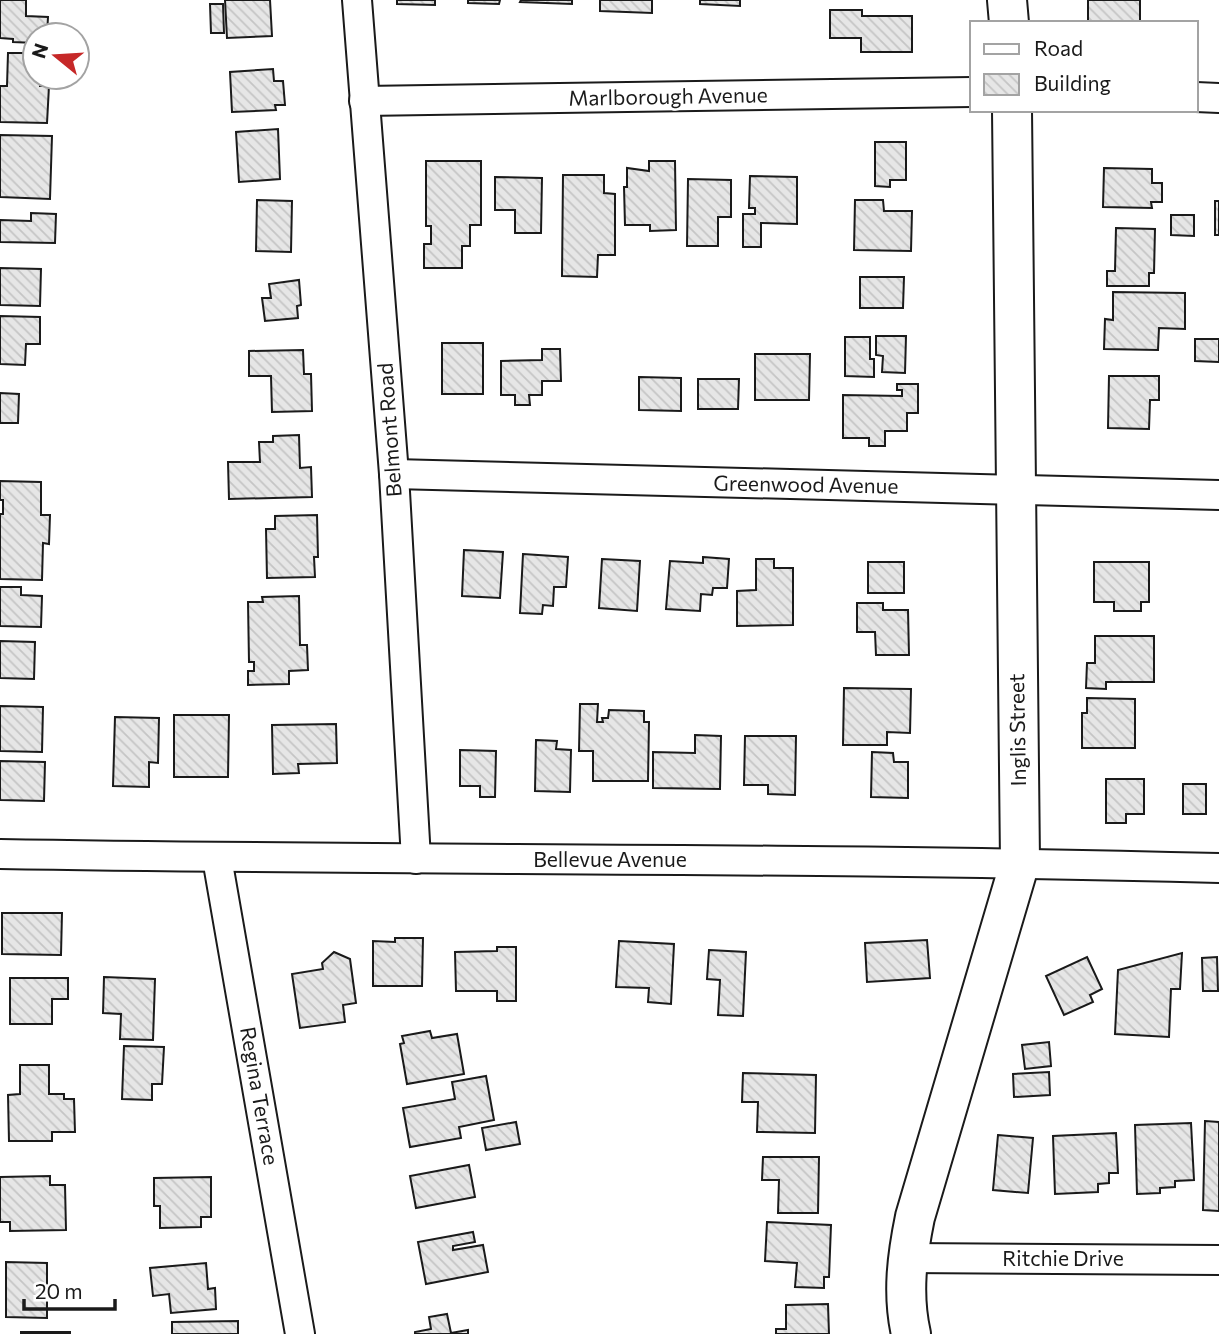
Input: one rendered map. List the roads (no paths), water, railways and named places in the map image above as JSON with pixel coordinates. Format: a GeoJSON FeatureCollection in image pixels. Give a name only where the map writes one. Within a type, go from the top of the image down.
{"type":"FeatureCollection","features":[{"type":"Feature","properties":{"kind":"street","name":"Belmont Road"},"geometry":{"type":"LineString","coordinates":[[357,0],[394,474],[416,859]]}},
{"type":"Feature","properties":{"kind":"street"},"geometry":{"type":"LineString","coordinates":[[1007,0],[1009,21]]}},
{"type":"Feature","properties":{"kind":"street","name":"Marlborough Avenue"},"geometry":{"type":"LineString","coordinates":[[364,101],[970,92]]}},
{"type":"Feature","properties":{"kind":"street"},"geometry":{"type":"LineString","coordinates":[[1198,97],[1219,98]]}},
{"type":"Feature","properties":{"kind":"street","name":"Inglis Street"},"geometry":{"type":"LineString","coordinates":[[911,1334],[907,1314],[907,1258],[915,1217],[1020,862],[1012,112]]}},
{"type":"Feature","properties":{"kind":"street","name":"Greenwood Avenue"},"geometry":{"type":"LineString","coordinates":[[394,474],[1219,495]]}},
{"type":"Feature","properties":{"kind":"street","name":"Bellevue Avenue"},"geometry":{"type":"LineString","coordinates":[[0,854],[217,858],[1020,862],[1219,868]]}},
{"type":"Feature","properties":{"kind":"street","name":"Regina Terrace"},"geometry":{"type":"LineString","coordinates":[[217,858],[300,1334]]}},
{"type":"Feature","properties":{"kind":"street","name":"Ritchie Drive"},"geometry":{"type":"LineString","coordinates":[[907,1258],[1219,1260]]}}]}
